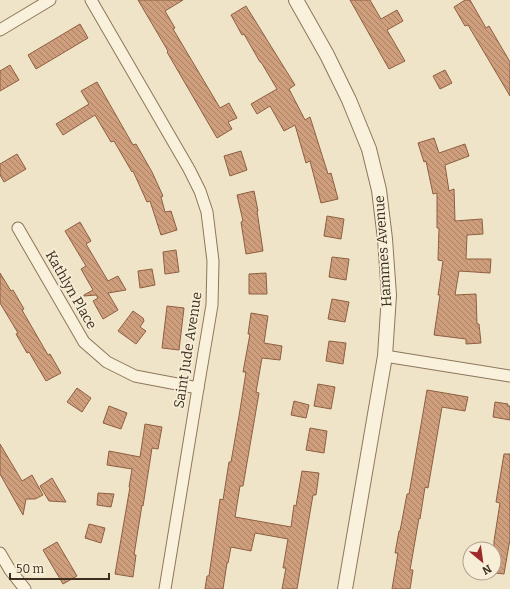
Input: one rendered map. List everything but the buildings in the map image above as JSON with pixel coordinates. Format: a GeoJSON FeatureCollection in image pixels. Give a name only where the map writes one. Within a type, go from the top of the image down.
{"type":"FeatureCollection","features":[{"type":"Feature","properties":{"kind":"street"},"geometry":{"type":"LineString","coordinates":[[0,30],[50,0]]}},
{"type":"Feature","properties":{"kind":"street","name":"Saint Jude Avenue"},"geometry":{"type":"LineString","coordinates":[[91,0],[189,169],[200,191],[206,212],[213,261],[212,305],[166,589]]}},
{"type":"Feature","properties":{"kind":"street","name":"Hammes Avenue"},"geometry":{"type":"LineString","coordinates":[[296,0],[327,55],[349,100],[369,149],[380,190],[385,239],[389,295],[385,356],[346,589]]}},
{"type":"Feature","properties":{"kind":"street","name":"Kathlyn Place"},"geometry":{"type":"LineString","coordinates":[[18,228],[84,342],[107,362],[135,376],[198,388]]}},
{"type":"Feature","properties":{"kind":"street"},"geometry":{"type":"LineString","coordinates":[[385,356],[510,376]]}},
{"type":"Feature","properties":{"kind":"street"},"geometry":{"type":"LineString","coordinates":[[0,553],[10,570],[25,589]]}}]}
